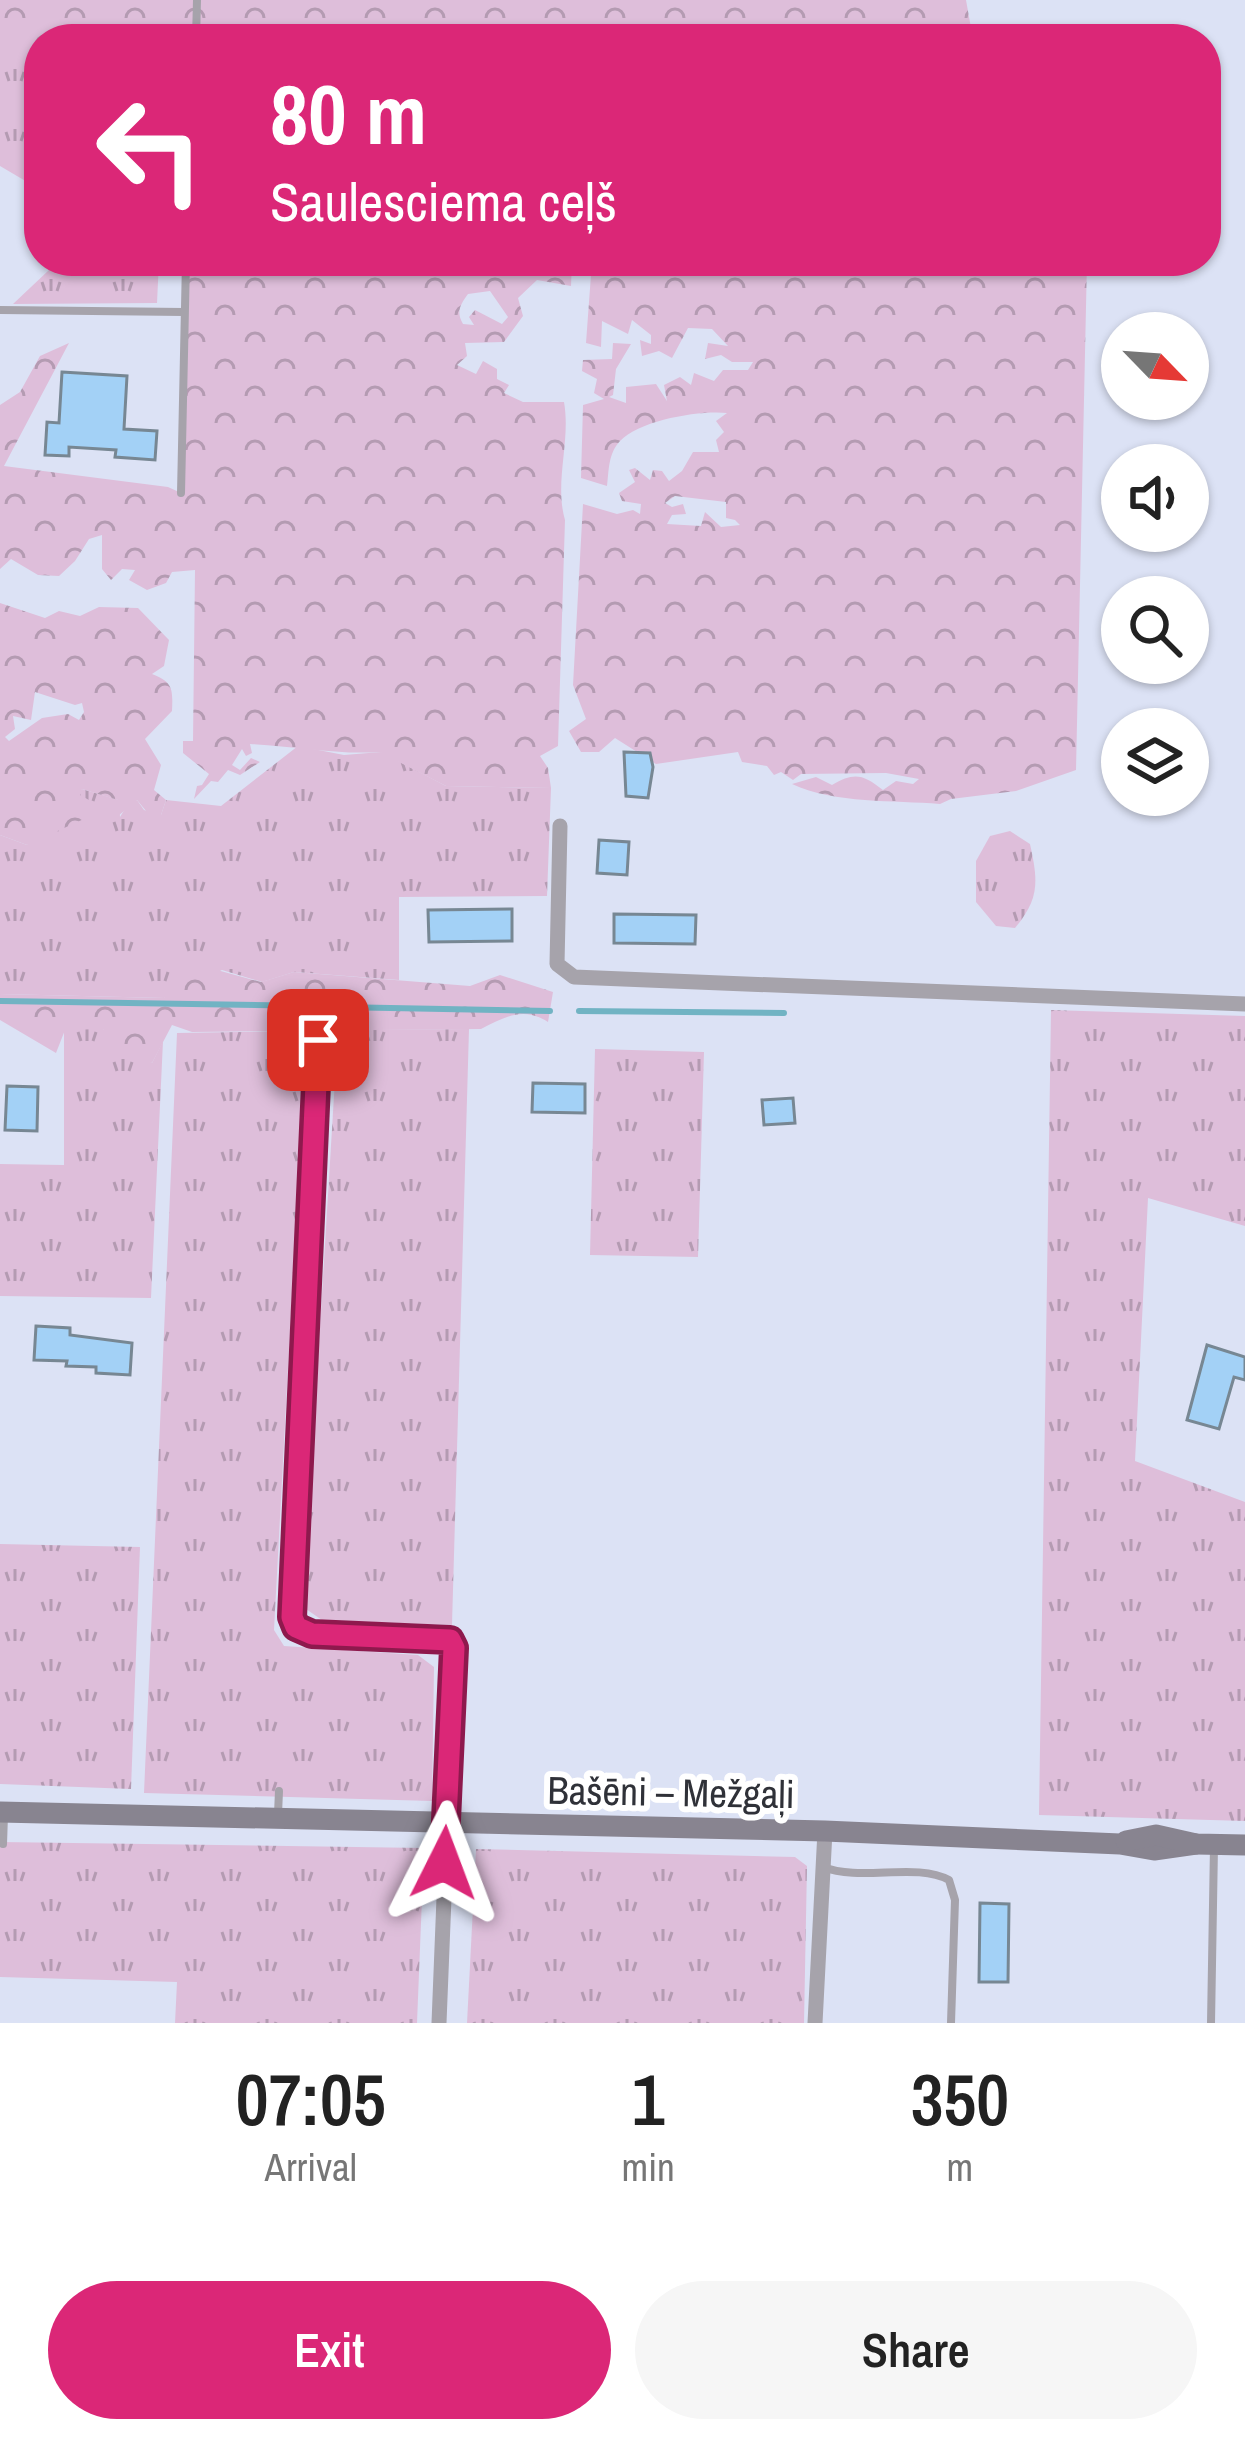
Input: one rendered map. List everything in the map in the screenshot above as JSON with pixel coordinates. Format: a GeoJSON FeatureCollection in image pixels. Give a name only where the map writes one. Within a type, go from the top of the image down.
{"type":"FeatureCollection","features":[{"type":"Feature","properties":{"kind":"street"},"geometry":{"type":"LineString","coordinates":[[560,826],[557,964],[574,977],[1245,1004]]}},
{"type":"Feature","properties":{"kind":"street"},"geometry":{"type":"LineString","coordinates":[[318,1040],[292,1617],[296,1627],[312,1634],[450,1640],[454,1648],[439,2023]]}},
{"type":"Feature","properties":{"kind":"street","name":"Bašēni – Mežgaļi"},"geometry":{"type":"LineString","coordinates":[[1,1814],[825,1831],[1120,1844],[1154,1850],[1245,1845]]}},
{"type":"Feature","properties":{"kind":"street"},"geometry":{"type":"LineString","coordinates":[[815,2023],[825,1831]]}},
{"type":"Feature","properties":{"kind":"lane"},"geometry":{"type":"LineString","coordinates":[[181,493],[185,276]]}},
{"type":"Feature","properties":{"kind":"lane"},"geometry":{"type":"LineString","coordinates":[[0,310],[184,312]]}},
{"type":"Feature","properties":{"kind":"lane"},"geometry":{"type":"LineString","coordinates":[[278,1820],[280,1791]]}},
{"type":"Feature","properties":{"kind":"lane"},"geometry":{"type":"LineString","coordinates":[[1,1814],[3,1844]]}},
{"type":"Feature","properties":{"kind":"lane"},"geometry":{"type":"LineString","coordinates":[[1205,1844],[1211,2023]]}},
{"type":"Feature","properties":{"kind":"lane"},"geometry":{"type":"LineString","coordinates":[[823,1867],[852,1874],[934,1874],[949,1880],[955,1900],[951,2023]]}},
{"type":"Feature","properties":{"kind":"green space"},"geometry":{"type":"Polygon","coordinates":[[[0,0],[966,0],[970,24],[24,24],[24,55],[0,55],[0,0]]]}},
{"type":"Feature","properties":{"kind":"green space"},"geometry":{"type":"Polygon","coordinates":[[[0,55],[24,55],[24,180],[0,166],[0,55]]]}},
{"type":"Feature","properties":{"kind":"green space"},"geometry":{"type":"Polygon","coordinates":[[[43,276],[158,276],[157,303],[13,304],[43,276]]]}},
{"type":"Feature","properties":{"kind":"green space"},"geometry":{"type":"Polygon","coordinates":[[[186,276],[571,276],[571,286],[537,280],[518,298],[523,316],[504,342],[465,343],[467,356],[457,365],[476,374],[483,361],[497,369],[497,379],[509,385],[504,393],[523,402],[564,402],[558,746],[540,756],[548,768],[551,788],[446,786],[397,761],[386,771],[381,752],[250,744],[252,753],[246,756],[242,749],[232,765],[240,770],[251,758],[260,762],[240,775],[228,770],[194,799],[197,786],[209,774],[183,753],[183,741],[193,741],[195,570],[172,572],[166,583],[147,590],[129,580],[135,570],[122,569],[111,580],[102,569],[102,535],[89,539],[59,576],[38,575],[11,559],[0,569],[0,405],[20,392],[40,356],[69,343],[4,466],[179,492],[186,276]],[[490,291],[468,294],[460,309],[463,324],[474,325],[469,317],[475,310],[502,324],[508,317],[490,291]]]}},
{"type":"Feature","properties":{"kind":"green space"},"geometry":{"type":"Polygon","coordinates":[[[591,276],[1087,276],[1076,770],[1016,791],[940,804],[846,798],[792,784],[816,777],[832,785],[858,777],[883,790],[896,781],[913,784],[919,779],[886,773],[801,774],[793,780],[781,772],[774,775],[767,766],[742,762],[738,752],[656,764],[615,738],[599,752],[581,752],[569,731],[586,719],[573,685],[583,504],[617,514],[633,510],[640,514],[641,504],[622,501],[619,493],[635,482],[629,470],[635,468],[650,480],[653,470],[662,471],[669,481],[682,471],[693,452],[719,452],[716,440],[724,432],[716,421],[727,413],[687,415],[641,427],[616,446],[607,486],[581,478],[583,405],[604,399],[594,393],[597,379],[582,371],[583,360],[612,359],[613,343],[631,344],[616,369],[609,397],[626,403],[626,387],[656,384],[667,401],[664,385],[680,377],[691,385],[694,373],[714,381],[723,370],[748,370],[753,362],[732,362],[721,355],[705,359],[708,343],[728,346],[712,329],[688,328],[672,358],[659,351],[642,356],[640,340],[651,344],[651,335],[632,320],[628,334],[602,321],[601,347],[586,343],[591,276]],[[675,496],[665,503],[672,507],[683,504],[686,514],[672,515],[667,524],[701,526],[705,512],[721,527],[740,525],[726,518],[726,502],[675,496]]]}},
{"type":"Feature","properties":{"kind":"green space"},"geometry":{"type":"Polygon","coordinates":[[[0,603],[45,618],[59,611],[80,616],[99,607],[138,608],[169,640],[164,666],[152,674],[170,687],[172,711],[145,739],[161,765],[154,790],[166,800],[161,815],[151,817],[137,800],[111,822],[103,811],[118,800],[82,789],[80,795],[98,805],[86,818],[27,845],[0,835],[0,603]],[[35,692],[31,720],[13,716],[15,729],[5,737],[9,741],[42,718],[68,714],[79,720],[82,703],[35,692]]]}},
{"type":"Feature","properties":{"kind":"green space"},"geometry":{"type":"Polygon","coordinates":[[[298,746],[344,755],[381,752],[446,786],[551,788],[547,896],[399,897],[399,980],[294,972],[262,982],[222,970],[164,998],[0,994],[0,835],[27,845],[82,789],[119,800],[120,817],[137,800],[144,810],[161,815],[166,800],[221,806],[298,746]]]}},
{"type":"Feature","properties":{"kind":"green space"},"geometry":{"type":"Polygon","coordinates":[[[1010,831],[1030,844],[1035,879],[1033,898],[1015,928],[996,926],[976,902],[976,861],[990,836],[1010,831]]]}},
{"type":"Feature","properties":{"kind":"green space"},"geometry":{"type":"Polygon","coordinates":[[[188,962],[261,982],[294,972],[470,986],[500,975],[553,992],[548,1022],[522,1014],[481,1029],[192,1032],[172,1025],[152,1063],[111,1046],[103,1029],[65,1030],[56,1053],[0,1020],[0,994],[164,998],[188,962]]]}},
{"type":"Feature","properties":{"kind":"green space"},"geometry":{"type":"Polygon","coordinates":[[[1051,1010],[1245,1016],[1245,1226],[1148,1198],[1135,1461],[1245,1502],[1245,1821],[1039,1815],[1051,1010]]]}},
{"type":"Feature","properties":{"kind":"green space"},"geometry":{"type":"Polygon","coordinates":[[[64,1029],[103,1029],[152,1063],[163,1041],[151,1298],[0,1296],[0,1164],[64,1165],[64,1029]]]}},
{"type":"Feature","properties":{"kind":"green space"},"geometry":{"type":"Polygon","coordinates":[[[469,1029],[452,1625],[322,1620],[303,1607],[338,1030],[469,1029]]]}},
{"type":"Feature","properties":{"kind":"green space"},"geometry":{"type":"Polygon","coordinates":[[[306,1031],[274,1630],[284,1646],[418,1655],[434,1667],[432,1801],[144,1793],[177,1033],[306,1031]]]}},
{"type":"Feature","properties":{"kind":"green space"},"geometry":{"type":"Polygon","coordinates":[[[595,1049],[704,1052],[698,1257],[590,1255],[595,1049]]]}},
{"type":"Feature","properties":{"kind":"green space"},"geometry":{"type":"Polygon","coordinates":[[[0,1544],[140,1547],[131,1789],[0,1784],[0,1544]]]}},
{"type":"Feature","properties":{"kind":"green space"},"geometry":{"type":"Polygon","coordinates":[[[0,1842],[424,1848],[417,2023],[175,2023],[177,1982],[0,1977],[0,1842]]]}},
{"type":"Feature","properties":{"kind":"green space"},"geometry":{"type":"Polygon","coordinates":[[[476,1849],[795,1857],[807,1866],[804,2023],[467,2023],[476,1849]]]}},
{"type":"Feature","properties":{"kind":"building"},"geometry":{"type":"Polygon","coordinates":[[[62,372],[127,376],[124,429],[157,431],[155,460],[115,457],[116,450],[69,447],[69,456],[45,455],[47,422],[59,423],[62,372]]]}},
{"type":"Feature","properties":{"kind":"building"},"geometry":{"type":"Polygon","coordinates":[[[624,752],[650,753],[653,767],[648,798],[626,796],[624,752]]]}},
{"type":"Feature","properties":{"kind":"building"},"geometry":{"type":"Polygon","coordinates":[[[599,840],[629,842],[627,875],[597,873],[599,840]]]}},
{"type":"Feature","properties":{"kind":"building"},"geometry":{"type":"Polygon","coordinates":[[[512,909],[512,941],[429,942],[428,910],[512,909]]]}},
{"type":"Feature","properties":{"kind":"building"},"geometry":{"type":"Polygon","coordinates":[[[614,914],[696,915],[695,944],[614,943],[614,914]]]}},
{"type":"Feature","properties":{"kind":"building"},"geometry":{"type":"Polygon","coordinates":[[[533,1083],[585,1084],[585,1113],[532,1112],[533,1083]]]}},
{"type":"Feature","properties":{"kind":"building"},"geometry":{"type":"Polygon","coordinates":[[[7,1086],[38,1087],[37,1131],[5,1130],[7,1086]]]}},
{"type":"Feature","properties":{"kind":"building"},"geometry":{"type":"Polygon","coordinates":[[[793,1098],[795,1123],[764,1125],[762,1100],[793,1098]]]}},
{"type":"Feature","properties":{"kind":"building"},"geometry":{"type":"Polygon","coordinates":[[[36,1326],[70,1328],[70,1335],[132,1343],[130,1375],[96,1373],[96,1367],[66,1366],[67,1361],[34,1360],[36,1326]]]}},
{"type":"Feature","properties":{"kind":"building"},"geometry":{"type":"Polygon","coordinates":[[[1207,1345],[1245,1357],[1245,1380],[1234,1377],[1219,1429],[1187,1420],[1207,1345]]]}},
{"type":"Feature","properties":{"kind":"building"},"geometry":{"type":"Polygon","coordinates":[[[980,1903],[1009,1904],[1008,1982],[979,1982],[980,1903]]]}},
{"type":"Feature","properties":{"kind":"waterway"},"geometry":{"type":"LineString","coordinates":[[0,1001],[317,1006]]}},
{"type":"Feature","properties":{"kind":"waterway"},"geometry":{"type":"LineString","coordinates":[[337,1007],[550,1011]]}},
{"type":"Feature","properties":{"kind":"waterway"},"geometry":{"type":"LineString","coordinates":[[579,1011],[784,1013]]}},
{"type":"Feature","properties":{"kind":"route"},"geometry":{"type":"LineString","coordinates":[[318,1040],[292,1617],[296,1627],[312,1634],[450,1640],[454,1648],[444,1863]]}}]}
